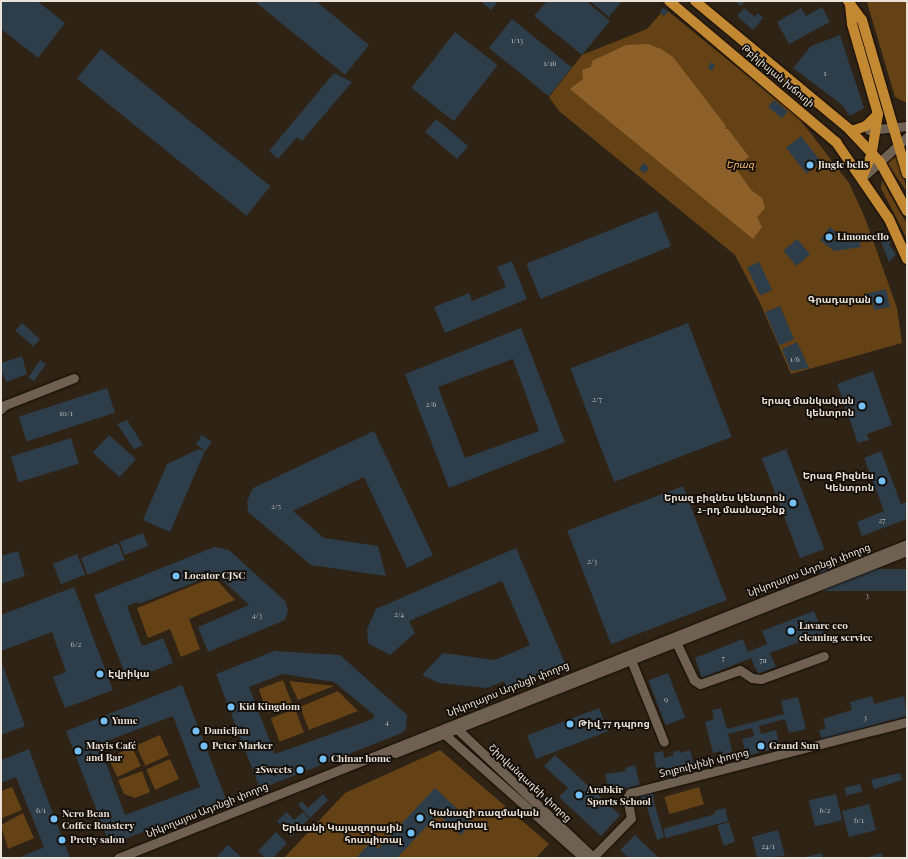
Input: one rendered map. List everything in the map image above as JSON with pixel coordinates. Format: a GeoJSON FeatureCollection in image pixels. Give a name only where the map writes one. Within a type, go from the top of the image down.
{"type":"FeatureCollection","features":[{"type":"Feature","properties":{"kind":"main road","name":"Թբիլիսյան խճուղի"},"geometry":{"type":"LineString","coordinates":[[669,1],[827,132],[862,178],[889,219],[906,254]]}},
{"type":"Feature","properties":{"kind":"main road","name":"Թբիլիսյան խճուղի"},"geometry":{"type":"LineString","coordinates":[[695,1],[852,131],[880,162],[907,211]]}},
{"type":"Feature","properties":{"kind":"main road"},"geometry":{"type":"LineString","coordinates":[[849,3],[852,24],[878,114],[872,153],[862,178]]}},
{"type":"Feature","properties":{"kind":"main road"},"geometry":{"type":"LineString","coordinates":[[849,3],[862,20],[907,174]]}},
{"type":"Feature","properties":{"kind":"main road"},"geometry":{"type":"LineString","coordinates":[[852,131],[866,126],[878,114]]}},
{"type":"Feature","properties":{"kind":"street"},"geometry":{"type":"LineString","coordinates":[[888,113],[907,125]]}},
{"type":"Feature","properties":{"kind":"street"},"geometry":{"type":"LineString","coordinates":[[852,131],[893,128],[907,125]]}},
{"type":"Feature","properties":{"kind":"street"},"geometry":{"type":"LineString","coordinates":[[862,178],[907,138]]}},
{"type":"Feature","properties":{"kind":"street"},"geometry":{"type":"LineString","coordinates":[[1,409],[5,405],[74,378]]}},
{"type":"Feature","properties":{"kind":"street","name":"Նիկողայոս Ադոնցի փողոց"},"geometry":{"type":"LineString","coordinates":[[131,858],[454,726],[907,544]]}},
{"type":"Feature","properties":{"kind":"street","name":"Նիկողայոս Ադոնցի փողոց"},"geometry":{"type":"LineString","coordinates":[[454,726],[631,660],[907,551]]}},
{"type":"Feature","properties":{"kind":"street"},"geometry":{"type":"LineString","coordinates":[[676,642],[694,680],[700,684],[740,670],[752,678],[761,679],[824,656]]}},
{"type":"Feature","properties":{"kind":"street"},"geometry":{"type":"LineString","coordinates":[[631,660],[664,742]]}},
{"type":"Feature","properties":{"kind":"street","name":"Տոլբուխինի փողոց"},"geometry":{"type":"LineString","coordinates":[[594,858],[631,818],[627,798],[630,793],[907,722]]}},
{"type":"Feature","properties":{"kind":"street","name":"Շիրվանզադեի փողոց"},"geometry":{"type":"LineString","coordinates":[[454,726],[594,858]]}},
{"type":"Feature","properties":{"kind":"street","name":"Նիկողայոս Ադոնցի փողոց"},"geometry":{"type":"LineString","coordinates":[[118,858],[442,731]]}},
{"type":"Feature","properties":{"kind":"street","name":"Շիրվանզադեի փողոց"},"geometry":{"type":"LineString","coordinates":[[442,731],[584,858]]}},
{"type":"Feature","properties":{"kind":"green space"},"geometry":{"type":"Polygon","coordinates":[[[907,1],[907,103],[895,97],[867,2],[907,1]]]}},
{"type":"Feature","properties":{"kind":"green space","name":"Երազ"},"geometry":{"type":"Polygon","coordinates":[[[668,11],[798,117],[849,183],[865,218],[897,308],[902,343],[791,374],[760,303],[735,255],[559,111],[549,97],[582,55],[647,29],[661,13],[664,16],[668,11]]]}},
{"type":"Feature","properties":{"kind":"green space"},"geometry":{"type":"Polygon","coordinates":[[[897,155],[901,164],[907,192],[887,163],[897,155]]]}},
{"type":"Feature","properties":{"kind":"green space"},"geometry":{"type":"Polygon","coordinates":[[[882,180],[907,224],[907,239],[881,188],[882,180]]]}},
{"type":"Feature","properties":{"kind":"green space"},"geometry":{"type":"Polygon","coordinates":[[[214,577],[235,600],[189,619],[200,649],[181,657],[170,629],[148,638],[137,608],[214,577]]]}},
{"type":"Feature","properties":{"kind":"green space"},"geometry":{"type":"Polygon","coordinates":[[[283,680],[292,703],[268,713],[259,689],[283,680]]]}},
{"type":"Feature","properties":{"kind":"green space"},"geometry":{"type":"Polygon","coordinates":[[[289,681],[334,686],[298,700],[289,681]]]}},
{"type":"Feature","properties":{"kind":"green space"},"geometry":{"type":"Polygon","coordinates":[[[338,691],[358,711],[309,730],[300,707],[338,691]]]}},
{"type":"Feature","properties":{"kind":"green space"},"geometry":{"type":"Polygon","coordinates":[[[295,709],[304,732],[280,742],[271,718],[295,709]]]}},
{"type":"Feature","properties":{"kind":"green space"},"geometry":{"type":"Polygon","coordinates":[[[160,735],[169,755],[145,766],[136,746],[160,735]]]}},
{"type":"Feature","properties":{"kind":"green space"},"geometry":{"type":"Polygon","coordinates":[[[132,747],[141,766],[117,777],[108,758],[132,747]]]}},
{"type":"Feature","properties":{"kind":"green space"},"geometry":{"type":"Polygon","coordinates":[[[440,750],[549,844],[536,858],[284,858],[345,793],[440,750]]]}},
{"type":"Feature","properties":{"kind":"green space"},"geometry":{"type":"Polygon","coordinates":[[[170,759],[179,779],[155,790],[146,770],[170,759]]]}},
{"type":"Feature","properties":{"kind":"green space"},"geometry":{"type":"Polygon","coordinates":[[[142,771],[150,792],[135,798],[124,794],[118,780],[142,771]]]}},
{"type":"Feature","properties":{"kind":"green space"},"geometry":{"type":"Polygon","coordinates":[[[12,787],[22,810],[2,818],[1,791],[12,787]]]}},
{"type":"Feature","properties":{"kind":"green space"},"geometry":{"type":"Polygon","coordinates":[[[699,787],[704,804],[669,814],[664,797],[699,787]]]}},
{"type":"Feature","properties":{"kind":"green space"},"geometry":{"type":"Polygon","coordinates":[[[23,813],[34,838],[8,849],[1,825],[23,813]]]}},
{"type":"Feature","properties":{"kind":"shaded area"},"geometry":{"type":"Polygon","coordinates":[[[648,44],[661,49],[673,57],[726,126],[725,129],[728,129],[749,157],[735,167],[751,190],[762,198],[765,208],[757,217],[762,227],[753,239],[570,89],[583,79],[582,70],[591,67],[592,61],[626,45],[648,44]]]}},
{"type":"Feature","properties":{"kind":"building"},"geometry":{"type":"Polygon","coordinates":[[[1,1],[37,1],[65,23],[38,58],[1,29],[1,1]]]}},
{"type":"Feature","properties":{"kind":"building"},"geometry":{"type":"Polygon","coordinates":[[[254,1],[316,1],[369,45],[345,75],[254,1]]]}},
{"type":"Feature","properties":{"kind":"building"},"geometry":{"type":"Polygon","coordinates":[[[480,1],[498,1],[491,10],[480,1]]]}},
{"type":"Feature","properties":{"kind":"building"},"geometry":{"type":"Polygon","coordinates":[[[547,1],[586,1],[610,21],[582,55],[534,16],[547,1]]]}},
{"type":"Feature","properties":{"kind":"building"},"geometry":{"type":"Polygon","coordinates":[[[590,1],[622,1],[609,17],[590,1]]]}},
{"type":"Feature","properties":{"kind":"building"},"geometry":{"type":"Polygon","coordinates":[[[735,1],[745,1],[741,6],[735,1]]]}},
{"type":"Feature","properties":{"kind":"building"},"geometry":{"type":"Polygon","coordinates":[[[822,7],[830,22],[789,44],[777,22],[801,8],[806,16],[822,7]]]}},
{"type":"Feature","properties":{"kind":"building"},"geometry":{"type":"Polygon","coordinates":[[[663,8],[668,11],[664,16],[660,12],[663,8]]]}},
{"type":"Feature","properties":{"kind":"building"},"geometry":{"type":"Polygon","coordinates":[[[744,8],[755,17],[758,13],[763,18],[753,30],[737,16],[744,8]]]}},
{"type":"Feature","properties":{"kind":"building"},"geometry":{"type":"Polygon","coordinates":[[[512,19],[572,67],[549,96],[489,48],[512,19]]]}},
{"type":"Feature","properties":{"kind":"building"},"geometry":{"type":"Polygon","coordinates":[[[455,32],[498,65],[454,121],[411,88],[455,32]]]}},
{"type":"Feature","properties":{"kind":"building"},"geometry":{"type":"Polygon","coordinates":[[[840,35],[864,108],[850,116],[842,105],[793,68],[811,46],[840,35]]]}},
{"type":"Feature","properties":{"kind":"building"},"geometry":{"type":"Polygon","coordinates":[[[101,49],[270,186],[247,216],[77,79],[101,49]]]}},
{"type":"Feature","properties":{"kind":"building"},"geometry":{"type":"Polygon","coordinates":[[[711,62],[715,65],[712,71],[708,68],[711,62]]]}},
{"type":"Feature","properties":{"kind":"building"},"geometry":{"type":"Polygon","coordinates":[[[334,73],[352,82],[302,141],[297,137],[278,159],[269,151],[334,73]]]}},
{"type":"Feature","properties":{"kind":"building"},"geometry":{"type":"Polygon","coordinates":[[[774,100],[788,112],[782,119],[768,107],[774,100]]]}},
{"type":"Feature","properties":{"kind":"building"},"geometry":{"type":"Polygon","coordinates":[[[436,119],[468,146],[457,159],[425,132],[436,119]]]}},
{"type":"Feature","properties":{"kind":"building"},"geometry":{"type":"Polygon","coordinates":[[[801,136],[821,162],[806,174],[786,148],[801,136]]]}},
{"type":"Feature","properties":{"kind":"building"},"geometry":{"type":"Polygon","coordinates":[[[643,163],[649,167],[645,173],[639,170],[643,163]]]}},
{"type":"Feature","properties":{"kind":"building"},"geometry":{"type":"Polygon","coordinates":[[[657,211],[671,246],[541,299],[526,264],[657,211]]]}},
{"type":"Feature","properties":{"kind":"building"},"geometry":{"type":"Polygon","coordinates":[[[830,227],[838,234],[833,240],[859,236],[861,247],[834,251],[820,240],[830,227]]]}},
{"type":"Feature","properties":{"kind":"building"},"geometry":{"type":"Polygon","coordinates":[[[879,237],[891,242],[889,245],[896,254],[889,262],[879,237]]]}},
{"type":"Feature","properties":{"kind":"building"},"geometry":{"type":"Polygon","coordinates":[[[797,239],[810,254],[797,266],[783,251],[797,239]]]}},
{"type":"Feature","properties":{"kind":"building"},"geometry":{"type":"Polygon","coordinates":[[[512,261],[527,299],[445,333],[434,307],[469,293],[472,301],[506,287],[497,267],[512,261]]]}},
{"type":"Feature","properties":{"kind":"building"},"geometry":{"type":"Polygon","coordinates":[[[759,262],[772,290],[760,296],[747,267],[759,262]]]}},
{"type":"Feature","properties":{"kind":"building","name":"Գրադարան"},"geometry":{"type":"Polygon","coordinates":[[[886,289],[890,307],[874,310],[872,300],[866,299],[865,294],[886,289]]]}},
{"type":"Feature","properties":{"kind":"building"},"geometry":{"type":"Polygon","coordinates":[[[780,306],[794,339],[779,345],[765,312],[780,306]]]}},
{"type":"Feature","properties":{"kind":"building"},"geometry":{"type":"Polygon","coordinates":[[[22,323],[40,339],[33,346],[15,330],[22,323]]]}},
{"type":"Feature","properties":{"kind":"building"},"geometry":{"type":"Polygon","coordinates":[[[688,323],[732,437],[614,482],[570,368],[688,323]]]}},
{"type":"Feature","properties":{"kind":"building"},"geometry":{"type":"Polygon","coordinates":[[[521,328],[565,442],[449,488],[405,374],[521,328]],[[513,359],[438,387],[465,458],[539,431],[513,359]]]}},
{"type":"Feature","properties":{"kind":"building"},"geometry":{"type":"Polygon","coordinates":[[[797,342],[809,368],[791,371],[782,349],[797,342]]]}},
{"type":"Feature","properties":{"kind":"building"},"geometry":{"type":"Polygon","coordinates":[[[22,356],[27,374],[6,382],[3,374],[1,374],[1,363],[22,356]]]}},
{"type":"Feature","properties":{"kind":"building"},"geometry":{"type":"Polygon","coordinates":[[[40,360],[46,364],[34,381],[28,377],[40,360]]]}},
{"type":"Feature","properties":{"kind":"building"},"geometry":{"type":"Polygon","coordinates":[[[873,371],[892,425],[867,434],[869,440],[858,443],[837,384],[873,371]]]}},
{"type":"Feature","properties":{"kind":"building"},"geometry":{"type":"Polygon","coordinates":[[[107,388],[115,413],[27,441],[19,417],[107,388]]]}},
{"type":"Feature","properties":{"kind":"building"},"geometry":{"type":"Polygon","coordinates":[[[127,420],[143,445],[134,449],[117,424],[127,420]]]}},
{"type":"Feature","properties":{"kind":"building"},"geometry":{"type":"Polygon","coordinates":[[[374,431],[433,555],[407,568],[364,477],[293,511],[324,538],[378,546],[386,576],[311,565],[248,512],[247,501],[253,488],[374,431]]]}},
{"type":"Feature","properties":{"kind":"building"},"geometry":{"type":"Polygon","coordinates":[[[109,435],[136,459],[120,477],[93,453],[109,435]]]}},
{"type":"Feature","properties":{"kind":"building"},"geometry":{"type":"Polygon","coordinates":[[[202,435],[212,442],[206,451],[196,444],[202,435]]]}},
{"type":"Feature","properties":{"kind":"building"},"geometry":{"type":"Polygon","coordinates":[[[71,438],[79,464],[19,482],[11,456],[71,438]]]}},
{"type":"Feature","properties":{"kind":"building"},"geometry":{"type":"Polygon","coordinates":[[[199,449],[205,451],[170,532],[143,520],[167,464],[199,449]]]}},
{"type":"Feature","properties":{"kind":"building","name":"Երազ բիզնես կենտրոն 2-րդ մասնաշենք"},"geometry":{"type":"Polygon","coordinates":[[[786,449],[824,549],[800,558],[762,458],[786,449]]]}},
{"type":"Feature","properties":{"kind":"building"},"geometry":{"type":"Polygon","coordinates":[[[881,451],[901,504],[907,502],[907,519],[862,536],[857,522],[884,511],[864,458],[881,451]]]}},
{"type":"Feature","properties":{"kind":"building"},"geometry":{"type":"Polygon","coordinates":[[[683,486],[727,600],[611,644],[567,530],[683,486]]]}},
{"type":"Feature","properties":{"kind":"building"},"geometry":{"type":"Polygon","coordinates":[[[143,533],[148,546],[125,555],[120,542],[143,533]]]}},
{"type":"Feature","properties":{"kind":"building"},"geometry":{"type":"Polygon","coordinates":[[[118,543],[125,560],[88,575],[81,558],[118,543]]]}},
{"type":"Feature","properties":{"kind":"building"},"geometry":{"type":"Polygon","coordinates":[[[214,547],[229,550],[285,601],[288,610],[285,620],[208,652],[198,627],[249,605],[216,574],[139,604],[138,602],[127,606],[142,646],[163,638],[173,663],[128,681],[94,595],[214,547]]]}},
{"type":"Feature","properties":{"kind":"building"},"geometry":{"type":"Polygon","coordinates":[[[516,548],[565,663],[507,688],[504,681],[487,688],[439,683],[422,675],[443,653],[495,660],[530,645],[502,581],[409,621],[415,633],[390,655],[368,643],[367,629],[376,609],[516,548]]]}},
{"type":"Feature","properties":{"kind":"building"},"geometry":{"type":"Polygon","coordinates":[[[18,551],[25,576],[1,584],[1,556],[18,551]]]}},
{"type":"Feature","properties":{"kind":"building"},"geometry":{"type":"Polygon","coordinates":[[[77,554],[85,574],[61,584],[53,564],[77,554]]]}},
{"type":"Feature","properties":{"kind":"building"},"geometry":{"type":"Polygon","coordinates":[[[820,569],[907,569],[907,591],[820,591],[820,569]]]}},
{"type":"Feature","properties":{"kind":"building"},"geometry":{"type":"Polygon","coordinates":[[[74,587],[113,690],[65,708],[53,677],[66,672],[52,632],[1,651],[1,615],[74,587]]]}},
{"type":"Feature","properties":{"kind":"building"},"geometry":{"type":"Polygon","coordinates":[[[814,611],[823,633],[770,653],[776,667],[758,674],[751,658],[702,678],[695,658],[743,639],[748,652],[767,644],[762,631],[814,611]]]}},
{"type":"Feature","properties":{"kind":"building"},"geometry":{"type":"Polygon","coordinates":[[[274,651],[340,655],[407,715],[406,729],[402,733],[260,789],[216,674],[274,651]],[[283,674],[249,687],[275,754],[373,719],[374,715],[334,682],[283,674]]]}},
{"type":"Feature","properties":{"kind":"building"},"geometry":{"type":"Polygon","coordinates":[[[1,661],[25,726],[1,735],[1,661]]]}},
{"type":"Feature","properties":{"kind":"building"},"geometry":{"type":"Polygon","coordinates":[[[668,673],[685,718],[666,725],[648,681],[668,673]]]}},
{"type":"Feature","properties":{"kind":"building"},"geometry":{"type":"Polygon","coordinates":[[[182,685],[226,799],[110,845],[66,731],[182,685]],[[173,716],[99,744],[125,815],[200,787],[173,716]]]}},
{"type":"Feature","properties":{"kind":"building"},"geometry":{"type":"Polygon","coordinates":[[[872,696],[874,704],[904,696],[907,716],[822,740],[819,730],[826,729],[823,719],[852,710],[850,702],[872,696]]]}},
{"type":"Feature","properties":{"kind":"building"},"geometry":{"type":"Polygon","coordinates":[[[798,697],[806,729],[789,733],[785,719],[759,726],[761,734],[776,730],[780,747],[746,756],[742,739],[754,736],[752,728],[728,734],[734,759],[725,761],[722,751],[713,753],[705,722],[714,719],[712,710],[721,708],[727,729],[784,714],[781,701],[798,697]]]}},
{"type":"Feature","properties":{"kind":"building"},"geometry":{"type":"Polygon","coordinates":[[[599,708],[608,731],[536,759],[527,736],[599,708]]]}},
{"type":"Feature","properties":{"kind":"building"},"geometry":{"type":"Polygon","coordinates":[[[29,749],[70,858],[18,858],[44,847],[16,777],[1,783],[1,760],[29,749]]]}},
{"type":"Feature","properties":{"kind":"building"},"geometry":{"type":"Polygon","coordinates":[[[679,750],[680,753],[690,750],[695,770],[665,778],[662,767],[656,768],[654,753],[663,751],[664,758],[674,755],[673,752],[679,750]]]}},
{"type":"Feature","properties":{"kind":"building"},"geometry":{"type":"Polygon","coordinates":[[[555,755],[620,815],[601,836],[559,797],[568,788],[544,766],[555,755]]]}},
{"type":"Feature","properties":{"kind":"building"},"geometry":{"type":"Polygon","coordinates":[[[635,765],[640,785],[610,794],[605,774],[626,771],[625,768],[635,765]]]}},
{"type":"Feature","properties":{"kind":"building"},"geometry":{"type":"Polygon","coordinates":[[[900,773],[902,780],[874,789],[871,780],[900,773]]]}},
{"type":"Feature","properties":{"kind":"building"},"geometry":{"type":"Polygon","coordinates":[[[860,784],[862,792],[846,796],[844,788],[860,784]]]}},
{"type":"Feature","properties":{"kind":"building","name":"Կանազի ռազմական հոսպիտալ"},"geometry":{"type":"Polygon","coordinates":[[[435,788],[472,823],[461,835],[438,814],[397,858],[356,858],[371,842],[378,849],[435,788]]]}},
{"type":"Feature","properties":{"kind":"building"},"geometry":{"type":"Polygon","coordinates":[[[653,791],[654,802],[664,837],[657,840],[646,804],[644,805],[640,795],[653,791]]]}},
{"type":"Feature","properties":{"kind":"building"},"geometry":{"type":"Polygon","coordinates":[[[323,794],[328,800],[310,818],[298,805],[302,801],[308,808],[323,794]]]}},
{"type":"Feature","properties":{"kind":"building"},"geometry":{"type":"Polygon","coordinates":[[[836,794],[842,820],[815,827],[809,800],[836,794]]]}},
{"type":"Feature","properties":{"kind":"building"},"geometry":{"type":"Polygon","coordinates":[[[869,804],[876,830],[849,837],[842,811],[869,804]]]}},
{"type":"Feature","properties":{"kind":"building"},"geometry":{"type":"Polygon","coordinates":[[[725,808],[728,821],[666,838],[663,829],[715,814],[714,811],[725,808]]]}},
{"type":"Feature","properties":{"kind":"building"},"geometry":{"type":"Polygon","coordinates":[[[287,812],[294,820],[303,812],[309,819],[291,837],[277,821],[287,812]]]}},
{"type":"Feature","properties":{"kind":"building"},"geometry":{"type":"Polygon","coordinates":[[[729,822],[735,842],[724,846],[718,826],[729,822]]]}},
{"type":"Feature","properties":{"kind":"building"},"geometry":{"type":"Polygon","coordinates":[[[778,830],[785,856],[757,858],[752,837],[778,830]]]}},
{"type":"Feature","properties":{"kind":"building"},"geometry":{"type":"Polygon","coordinates":[[[276,832],[287,843],[273,858],[265,858],[258,851],[276,832]]]}},
{"type":"Feature","properties":{"kind":"building"},"geometry":{"type":"Polygon","coordinates":[[[635,835],[659,858],[629,858],[620,850],[635,835]]]}},
{"type":"Feature","properties":{"kind":"building"},"geometry":{"type":"Polygon","coordinates":[[[228,845],[242,858],[216,858],[228,845]]]}},
{"type":"Feature","properties":{"kind":"building"},"geometry":{"type":"Polygon","coordinates":[[[822,853],[823,858],[805,858],[805,857],[822,853]]]}},
{"type":"Feature","properties":{"kind":"building"},"geometry":{"type":"Polygon","coordinates":[[[881,853],[883,858],[865,858],[881,853]]]}},
{"type":"Feature","properties":{"kind":"place","name":"Jingle bells"},"geometry":{"type":"Point","coordinates":[810,165]}},
{"type":"Feature","properties":{"kind":"place","name":"Limoncello"},"geometry":{"type":"Point","coordinates":[829,237]}},
{"type":"Feature","properties":{"kind":"place","name":"Գրադարան"},"geometry":{"type":"Point","coordinates":[879,300]}},
{"type":"Feature","properties":{"kind":"place","name":"երազ մանկական կենտրոն"},"geometry":{"type":"Point","coordinates":[862,406]}},
{"type":"Feature","properties":{"kind":"place","name":"Երազ Բիզնես Կենտրոն"},"geometry":{"type":"Point","coordinates":[882,481]}},
{"type":"Feature","properties":{"kind":"place","name":"Երազ բիզնես կենտրոն 2-րդ մասնաշենք"},"geometry":{"type":"Point","coordinates":[793,503]}},
{"type":"Feature","properties":{"kind":"place","name":"Locator CJSC"},"geometry":{"type":"Point","coordinates":[176,576]}},
{"type":"Feature","properties":{"kind":"place","name":"Lavare eco cleaning service"},"geometry":{"type":"Point","coordinates":[791,631]}},
{"type":"Feature","properties":{"kind":"place","name":"Էվրիկա"},"geometry":{"type":"Point","coordinates":[100,674]}},
{"type":"Feature","properties":{"kind":"place","name":"Kid Kingdom"},"geometry":{"type":"Point","coordinates":[231,707]}},
{"type":"Feature","properties":{"kind":"place","name":"Yume"},"geometry":{"type":"Point","coordinates":[104,721]}},
{"type":"Feature","properties":{"kind":"place","name":"Թիվ 77 դպրոց"},"geometry":{"type":"Point","coordinates":[570,724]}},
{"type":"Feature","properties":{"kind":"place","name":"Danieljan"},"geometry":{"type":"Point","coordinates":[196,731]}},
{"type":"Feature","properties":{"kind":"place","name":"Peter Marker"},"geometry":{"type":"Point","coordinates":[204,746]}},
{"type":"Feature","properties":{"kind":"place","name":"Grand Sun"},"geometry":{"type":"Point","coordinates":[761,746]}},
{"type":"Feature","properties":{"kind":"place","name":"Mayis Café and Bar"},"geometry":{"type":"Point","coordinates":[78,751]}},
{"type":"Feature","properties":{"kind":"place","name":"Chinar home"},"geometry":{"type":"Point","coordinates":[323,759]}},
{"type":"Feature","properties":{"kind":"place","name":"2Sweets"},"geometry":{"type":"Point","coordinates":[300,770]}},
{"type":"Feature","properties":{"kind":"place","name":"Arabkir Sports School"},"geometry":{"type":"Point","coordinates":[579,795]}},
{"type":"Feature","properties":{"kind":"place","name":"Կանազի ռազմական հոսպիտալ"},"geometry":{"type":"Point","coordinates":[420,818]}},
{"type":"Feature","properties":{"kind":"place","name":"Nero Bean Coffee Roastery"},"geometry":{"type":"Point","coordinates":[54,819]}},
{"type":"Feature","properties":{"kind":"place","name":"Երևանի Կայազորային հոսպիտալ"},"geometry":{"type":"Point","coordinates":[411,833]}},
{"type":"Feature","properties":{"kind":"place","name":"Pretty salon"},"geometry":{"type":"Point","coordinates":[62,840]}}]}
